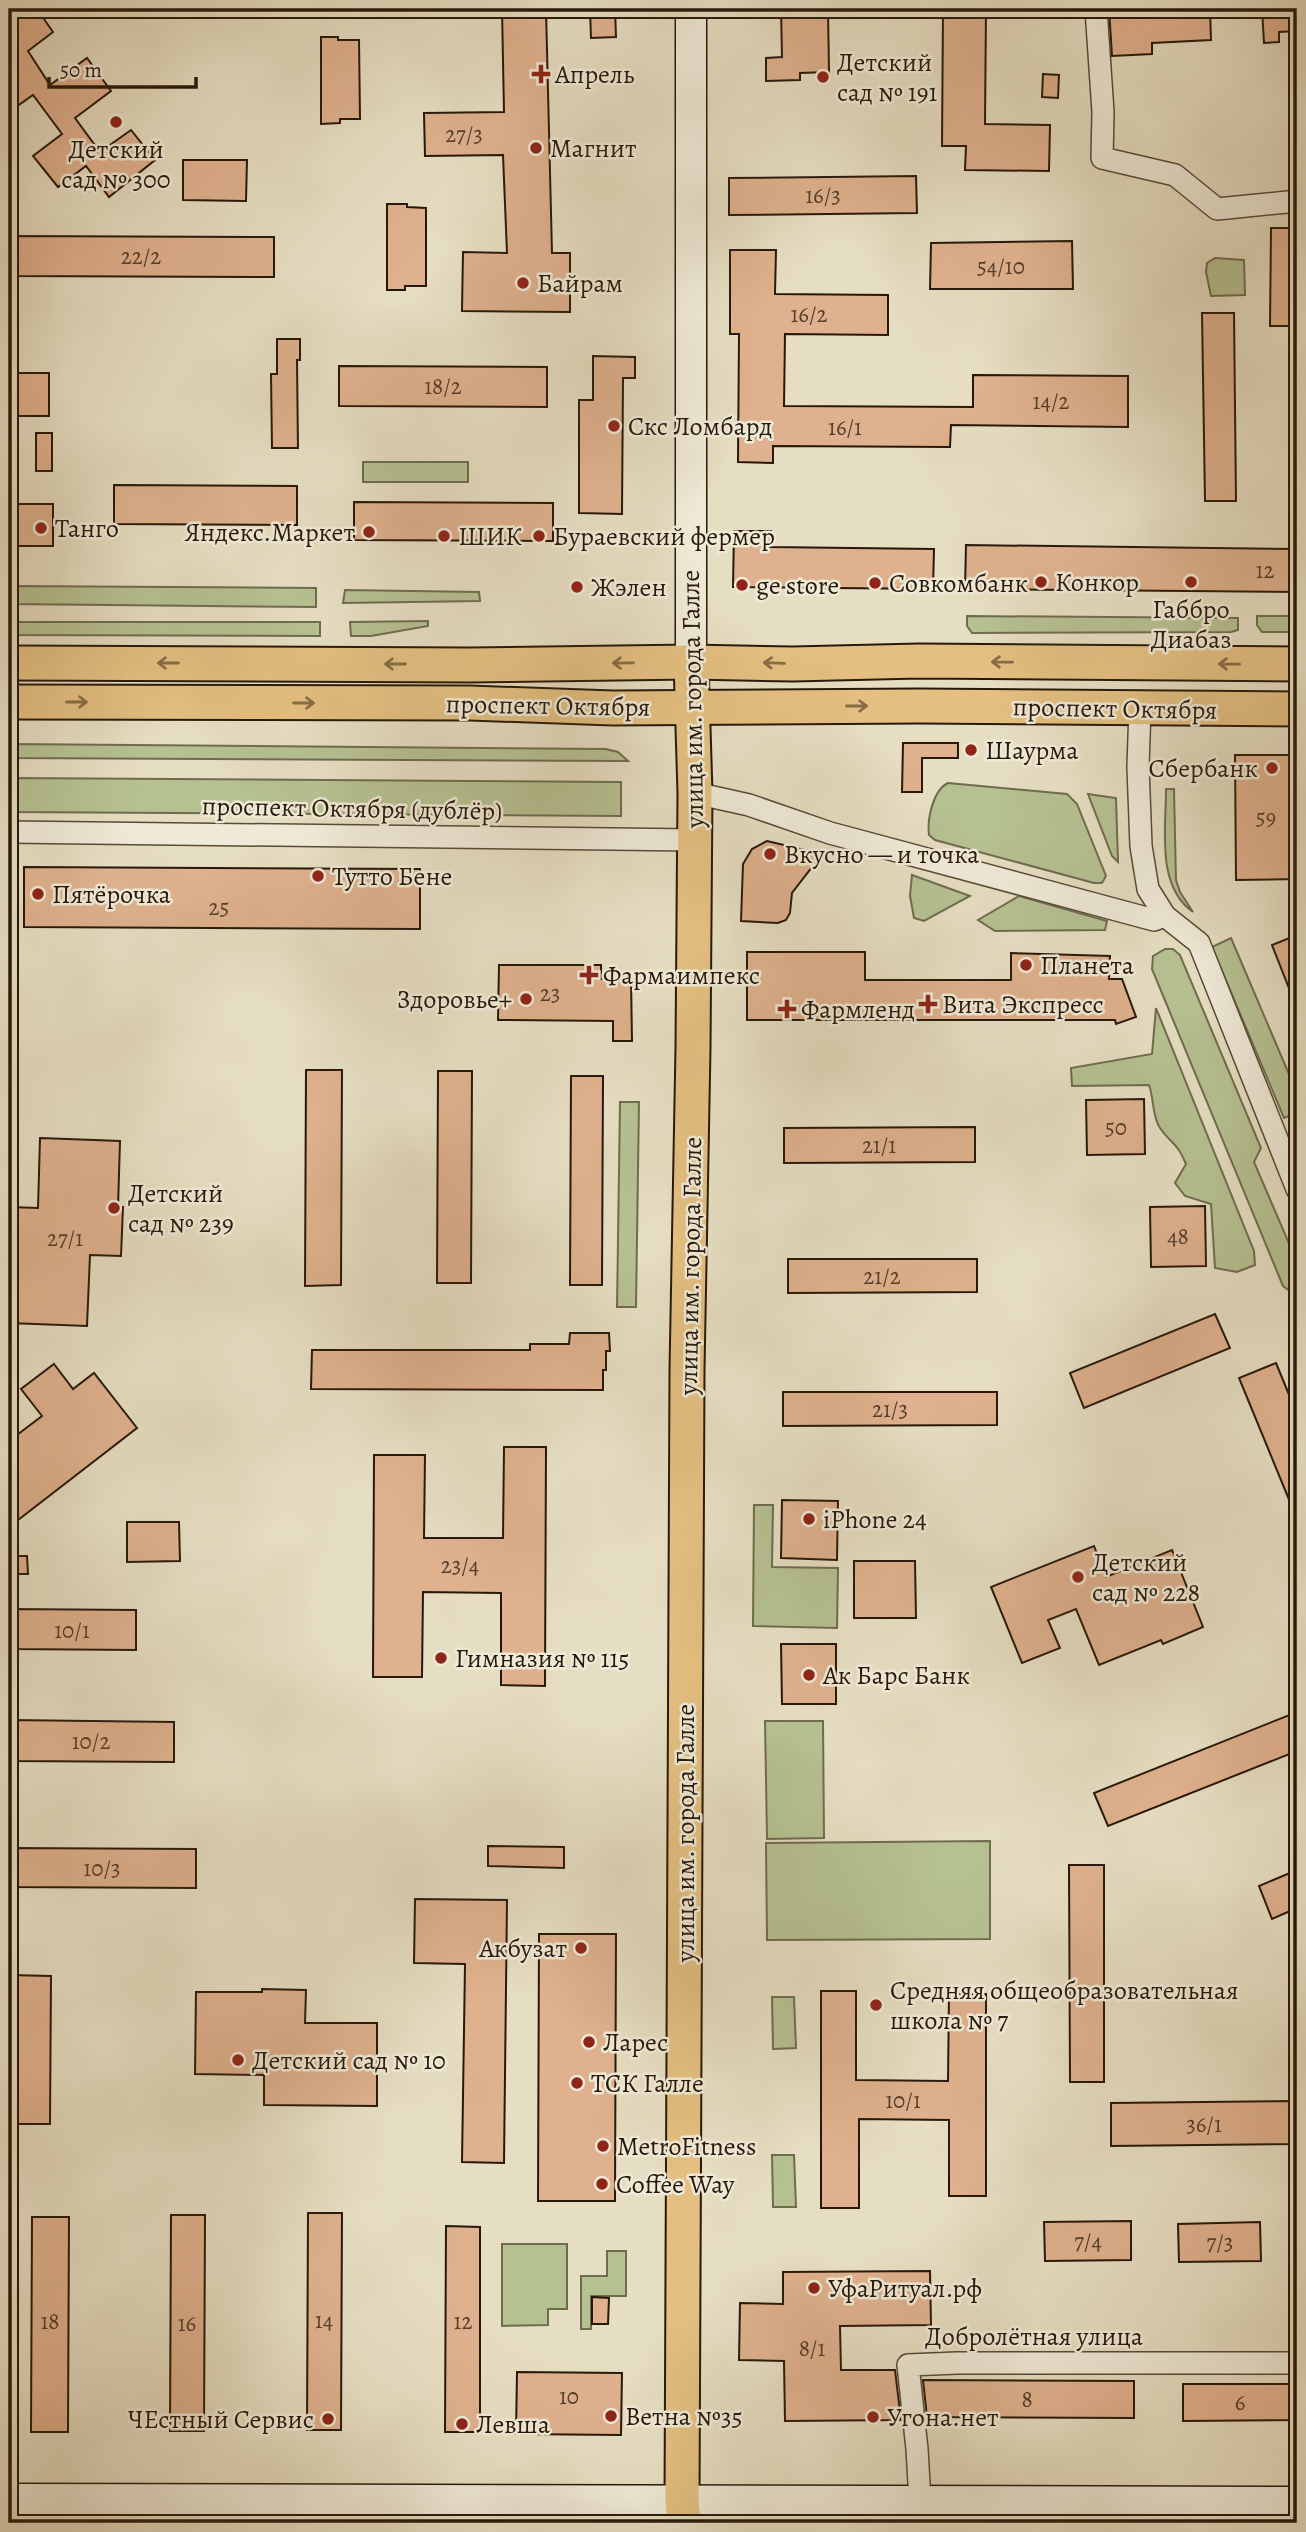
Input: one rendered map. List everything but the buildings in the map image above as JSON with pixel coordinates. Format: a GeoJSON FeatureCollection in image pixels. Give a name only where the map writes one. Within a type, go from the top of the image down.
{"type":"FeatureCollection","features":[{"type":"Feature","properties":{"kind":"main road","name":"улица им. города Галле"},"geometry":{"type":"LineString","coordinates":[[683,2511],[687,1370],[694,1048],[695,793],[691,707],[691,9]]}},
{"type":"Feature","properties":{"kind":"main road","name":"проспект Октября"},"geometry":{"type":"LineString","coordinates":[[9,663],[470,665],[919,661],[1297,664]]}},
{"type":"Feature","properties":{"kind":"main road"},"geometry":{"type":"LineString","coordinates":[[919,661],[919,706]]}},
{"type":"Feature","properties":{"kind":"main road"},"geometry":{"type":"LineString","coordinates":[[470,665],[470,703]]}},
{"type":"Feature","properties":{"kind":"main road","name":"проспект Октября"},"geometry":{"type":"LineString","coordinates":[[9,702],[470,703],[614,708],[919,706],[1297,709]]}},
{"type":"Feature","properties":{"kind":"main road"},"geometry":{"type":"LineString","coordinates":[[9,2499],[317,2499],[683,2511],[920,2501],[1297,2502]]}},
{"type":"Feature","properties":{"kind":"main road"},"geometry":{"type":"LineString","coordinates":[[317,2499],[366,2523]]}},
{"type":"Feature","properties":{"kind":"street"},"geometry":{"type":"LineString","coordinates":[[1096,9],[1103,112],[1102,158],[1175,175],[1217,209],[1297,201]]}},
{"type":"Feature","properties":{"kind":"street"},"geometry":{"type":"LineString","coordinates":[[1140,708],[1138,767],[1143,867],[1148,889],[1165,916],[1199,943],[1297,1189]]}},
{"type":"Feature","properties":{"kind":"street"},"geometry":{"type":"LineString","coordinates":[[695,793],[749,805],[830,833],[1154,920],[1165,916]]}},
{"type":"Feature","properties":{"kind":"street","name":"проспект Октября (дублёр)"},"geometry":{"type":"LineString","coordinates":[[9,832],[694,840]]}},
{"type":"Feature","properties":{"kind":"street","name":"Добролётная улица"},"geometry":{"type":"LineString","coordinates":[[920,2501],[908,2365],[1297,2363]]}},
{"type":"Feature","properties":{"kind":"green space"},"geometry":{"type":"Polygon","coordinates":[[[1215,258],[1244,260],[1245,295],[1211,296],[1206,272],[1207,263],[1215,258]]]}},
{"type":"Feature","properties":{"kind":"green space"},"geometry":{"type":"Polygon","coordinates":[[[363,462],[468,462],[468,482],[363,482],[363,462]]]}},
{"type":"Feature","properties":{"kind":"green space"},"geometry":{"type":"Polygon","coordinates":[[[9,586],[316,588],[316,607],[9,604],[9,586]]]}},
{"type":"Feature","properties":{"kind":"green space"},"geometry":{"type":"Polygon","coordinates":[[[345,590],[479,592],[480,601],[343,603],[345,590]]]}},
{"type":"Feature","properties":{"kind":"green space"},"geometry":{"type":"Polygon","coordinates":[[[967,616],[1238,618],[1238,630],[972,633],[967,626],[967,616]]]}},
{"type":"Feature","properties":{"kind":"green space"},"geometry":{"type":"Polygon","coordinates":[[[1257,616],[1297,616],[1297,632],[1262,632],[1257,625],[1257,616]]]}},
{"type":"Feature","properties":{"kind":"green space"},"geometry":{"type":"Polygon","coordinates":[[[428,621],[428,626],[371,636],[351,636],[350,622],[428,621]]]}},
{"type":"Feature","properties":{"kind":"green space"},"geometry":{"type":"Polygon","coordinates":[[[9,622],[320,622],[320,636],[9,635],[9,622]]]}},
{"type":"Feature","properties":{"kind":"green space"},"geometry":{"type":"Polygon","coordinates":[[[9,744],[606,749],[618,752],[628,761],[9,758],[9,744]]]}},
{"type":"Feature","properties":{"kind":"green space"},"geometry":{"type":"Polygon","coordinates":[[[9,778],[621,782],[621,816],[9,812],[9,778]]]}},
{"type":"Feature","properties":{"kind":"green space"},"geometry":{"type":"Polygon","coordinates":[[[948,783],[1067,794],[1077,804],[1106,876],[1102,883],[935,840],[929,835],[930,813],[938,792],[948,783]]]}},
{"type":"Feature","properties":{"kind":"green space"},"geometry":{"type":"Polygon","coordinates":[[[1166,789],[1174,789],[1176,880],[1193,912],[1181,901],[1168,872],[1165,839],[1166,789]]]}},
{"type":"Feature","properties":{"kind":"green space"},"geometry":{"type":"Polygon","coordinates":[[[1088,794],[1116,798],[1118,862],[1112,856],[1088,794]]]}},
{"type":"Feature","properties":{"kind":"green space"},"geometry":{"type":"Polygon","coordinates":[[[912,875],[970,896],[924,921],[914,918],[910,896],[912,875]]]}},
{"type":"Feature","properties":{"kind":"green space"},"geometry":{"type":"Polygon","coordinates":[[[1019,896],[1107,921],[1105,930],[995,931],[978,920],[1019,896]]]}},
{"type":"Feature","properties":{"kind":"green space"},"geometry":{"type":"Polygon","coordinates":[[[1231,938],[1297,1093],[1297,1113],[1284,1118],[1212,947],[1231,938]]]}},
{"type":"Feature","properties":{"kind":"green space"},"geometry":{"type":"Polygon","coordinates":[[[1165,949],[1173,949],[1180,955],[1261,1148],[1254,1162],[1297,1262],[1297,1291],[1293,1293],[1283,1286],[1152,969],[1153,956],[1165,949]]]}},
{"type":"Feature","properties":{"kind":"green space"},"geometry":{"type":"Polygon","coordinates":[[[1156,1008],[1254,1251],[1255,1265],[1237,1272],[1215,1268],[1211,1204],[1185,1196],[1175,1183],[1186,1164],[1180,1151],[1157,1124],[1149,1085],[1072,1086],[1071,1068],[1152,1054],[1156,1008]]]}},
{"type":"Feature","properties":{"kind":"green space"},"geometry":{"type":"Polygon","coordinates":[[[620,1102],[639,1102],[636,1307],[617,1307],[620,1102]]]}},
{"type":"Feature","properties":{"kind":"green space"},"geometry":{"type":"Polygon","coordinates":[[[754,1505],[773,1505],[772,1567],[838,1568],[837,1628],[753,1626],[754,1505]]]}},
{"type":"Feature","properties":{"kind":"green space"},"geometry":{"type":"Polygon","coordinates":[[[765,1721],[823,1721],[824,1838],[767,1839],[765,1721]]]}},
{"type":"Feature","properties":{"kind":"green space"},"geometry":{"type":"Polygon","coordinates":[[[990,1841],[990,1939],[767,1940],[766,1843],[990,1841]]]}},
{"type":"Feature","properties":{"kind":"green space"},"geometry":{"type":"Polygon","coordinates":[[[772,1997],[794,1997],[796,2048],[773,2049],[772,1997]]]}},
{"type":"Feature","properties":{"kind":"green space"},"geometry":{"type":"Polygon","coordinates":[[[772,2155],[794,2155],[796,2207],[773,2207],[772,2155]]]}},
{"type":"Feature","properties":{"kind":"green space"},"geometry":{"type":"Polygon","coordinates":[[[502,2244],[567,2244],[567,2309],[548,2309],[548,2325],[502,2326],[502,2244]]]}},
{"type":"Feature","properties":{"kind":"green space"},"geometry":{"type":"Polygon","coordinates":[[[607,2251],[626,2251],[626,2296],[591,2296],[591,2329],[581,2329],[581,2276],[607,2276],[607,2251]]]}},
{"type":"Feature","properties":{"kind":"place","name":"Апрель"},"geometry":{"type":"Point","coordinates":[541,74]}},
{"type":"Feature","properties":{"kind":"place","name":"Детский сад № 191"},"geometry":{"type":"Point","coordinates":[823,77]}},
{"type":"Feature","properties":{"kind":"place","name":"Детский сад № 300"},"geometry":{"type":"Point","coordinates":[116,122]}},
{"type":"Feature","properties":{"kind":"place","name":"Магнит"},"geometry":{"type":"Point","coordinates":[536,148]}},
{"type":"Feature","properties":{"kind":"place","name":"Байрам"},"geometry":{"type":"Point","coordinates":[523,283]}},
{"type":"Feature","properties":{"kind":"place","name":"Скс Ломбард"},"geometry":{"type":"Point","coordinates":[614,426]}},
{"type":"Feature","properties":{"kind":"place","name":"Танго"},"geometry":{"type":"Point","coordinates":[41,528]}},
{"type":"Feature","properties":{"kind":"place","name":"Яндекс.Маркет"},"geometry":{"type":"Point","coordinates":[369,532]}},
{"type":"Feature","properties":{"kind":"place","name":"ШИК"},"geometry":{"type":"Point","coordinates":[444,536]}},
{"type":"Feature","properties":{"kind":"place","name":"Бураевский фермер"},"geometry":{"type":"Point","coordinates":[539,536]}},
{"type":"Feature","properties":{"kind":"place","name":"Конкор"},"geometry":{"type":"Point","coordinates":[1041,582]}},
{"type":"Feature","properties":{"kind":"place","name":"Габбро Диабаз"},"geometry":{"type":"Point","coordinates":[1191,582]}},
{"type":"Feature","properties":{"kind":"place","name":"Совкомбанк"},"geometry":{"type":"Point","coordinates":[875,583]}},
{"type":"Feature","properties":{"kind":"place","name":"ge store"},"geometry":{"type":"Point","coordinates":[742,585]}},
{"type":"Feature","properties":{"kind":"place","name":"Жэлен"},"geometry":{"type":"Point","coordinates":[577,587]}},
{"type":"Feature","properties":{"kind":"place","name":"Шаурма"},"geometry":{"type":"Point","coordinates":[971,750]}},
{"type":"Feature","properties":{"kind":"place","name":"Сбербанк"},"geometry":{"type":"Point","coordinates":[1272,768]}},
{"type":"Feature","properties":{"kind":"place","name":"Вкусно — и точка"},"geometry":{"type":"Point","coordinates":[770,854]}},
{"type":"Feature","properties":{"kind":"place","name":"Тутто Бене"},"geometry":{"type":"Point","coordinates":[318,876]}},
{"type":"Feature","properties":{"kind":"place","name":"Пятёрочка"},"geometry":{"type":"Point","coordinates":[38,894]}},
{"type":"Feature","properties":{"kind":"place","name":"Планета"},"geometry":{"type":"Point","coordinates":[1026,965]}},
{"type":"Feature","properties":{"kind":"place","name":"Фармаимпекс"},"geometry":{"type":"Point","coordinates":[589,975]}},
{"type":"Feature","properties":{"kind":"place","name":"Здоровье+"},"geometry":{"type":"Point","coordinates":[526,999]}},
{"type":"Feature","properties":{"kind":"place","name":"Вита Экспресс"},"geometry":{"type":"Point","coordinates":[928,1004]}},
{"type":"Feature","properties":{"kind":"place","name":"Фармленд"},"geometry":{"type":"Point","coordinates":[787,1009]}},
{"type":"Feature","properties":{"kind":"place","name":"Детский сад № 239"},"geometry":{"type":"Point","coordinates":[114,1208]}},
{"type":"Feature","properties":{"kind":"place","name":"iPhone 24"},"geometry":{"type":"Point","coordinates":[809,1519]}},
{"type":"Feature","properties":{"kind":"place","name":"Детский сад № 228"},"geometry":{"type":"Point","coordinates":[1078,1577]}},
{"type":"Feature","properties":{"kind":"place","name":"Гимназия № 115"},"geometry":{"type":"Point","coordinates":[441,1658]}},
{"type":"Feature","properties":{"kind":"place","name":"Ак Барс Банк"},"geometry":{"type":"Point","coordinates":[809,1675]}},
{"type":"Feature","properties":{"kind":"place","name":"Акбузат"},"geometry":{"type":"Point","coordinates":[581,1948]}},
{"type":"Feature","properties":{"kind":"place","name":"Средняя общеобразовательная школа № 7"},"geometry":{"type":"Point","coordinates":[876,2005]}},
{"type":"Feature","properties":{"kind":"place","name":"Ларес"},"geometry":{"type":"Point","coordinates":[589,2042]}},
{"type":"Feature","properties":{"kind":"place","name":"Детский сад № 10"},"geometry":{"type":"Point","coordinates":[238,2060]}},
{"type":"Feature","properties":{"kind":"place","name":"ТСК Галле"},"geometry":{"type":"Point","coordinates":[577,2083]}},
{"type":"Feature","properties":{"kind":"place","name":"MetroFitness"},"geometry":{"type":"Point","coordinates":[603,2146]}},
{"type":"Feature","properties":{"kind":"place","name":"Coffee Way"},"geometry":{"type":"Point","coordinates":[602,2184]}},
{"type":"Feature","properties":{"kind":"place","name":"УфаРитуал.рф"},"geometry":{"type":"Point","coordinates":[814,2288]}},
{"type":"Feature","properties":{"kind":"place","name":"Ветна №35"},"geometry":{"type":"Point","coordinates":[611,2416]}},
{"type":"Feature","properties":{"kind":"place","name":"Угона.нет"},"geometry":{"type":"Point","coordinates":[873,2417]}},
{"type":"Feature","properties":{"kind":"place","name":"ЧЕстный Сервис"},"geometry":{"type":"Point","coordinates":[328,2419]}},
{"type":"Feature","properties":{"kind":"place","name":"Левша"},"geometry":{"type":"Point","coordinates":[462,2424]}}]}
